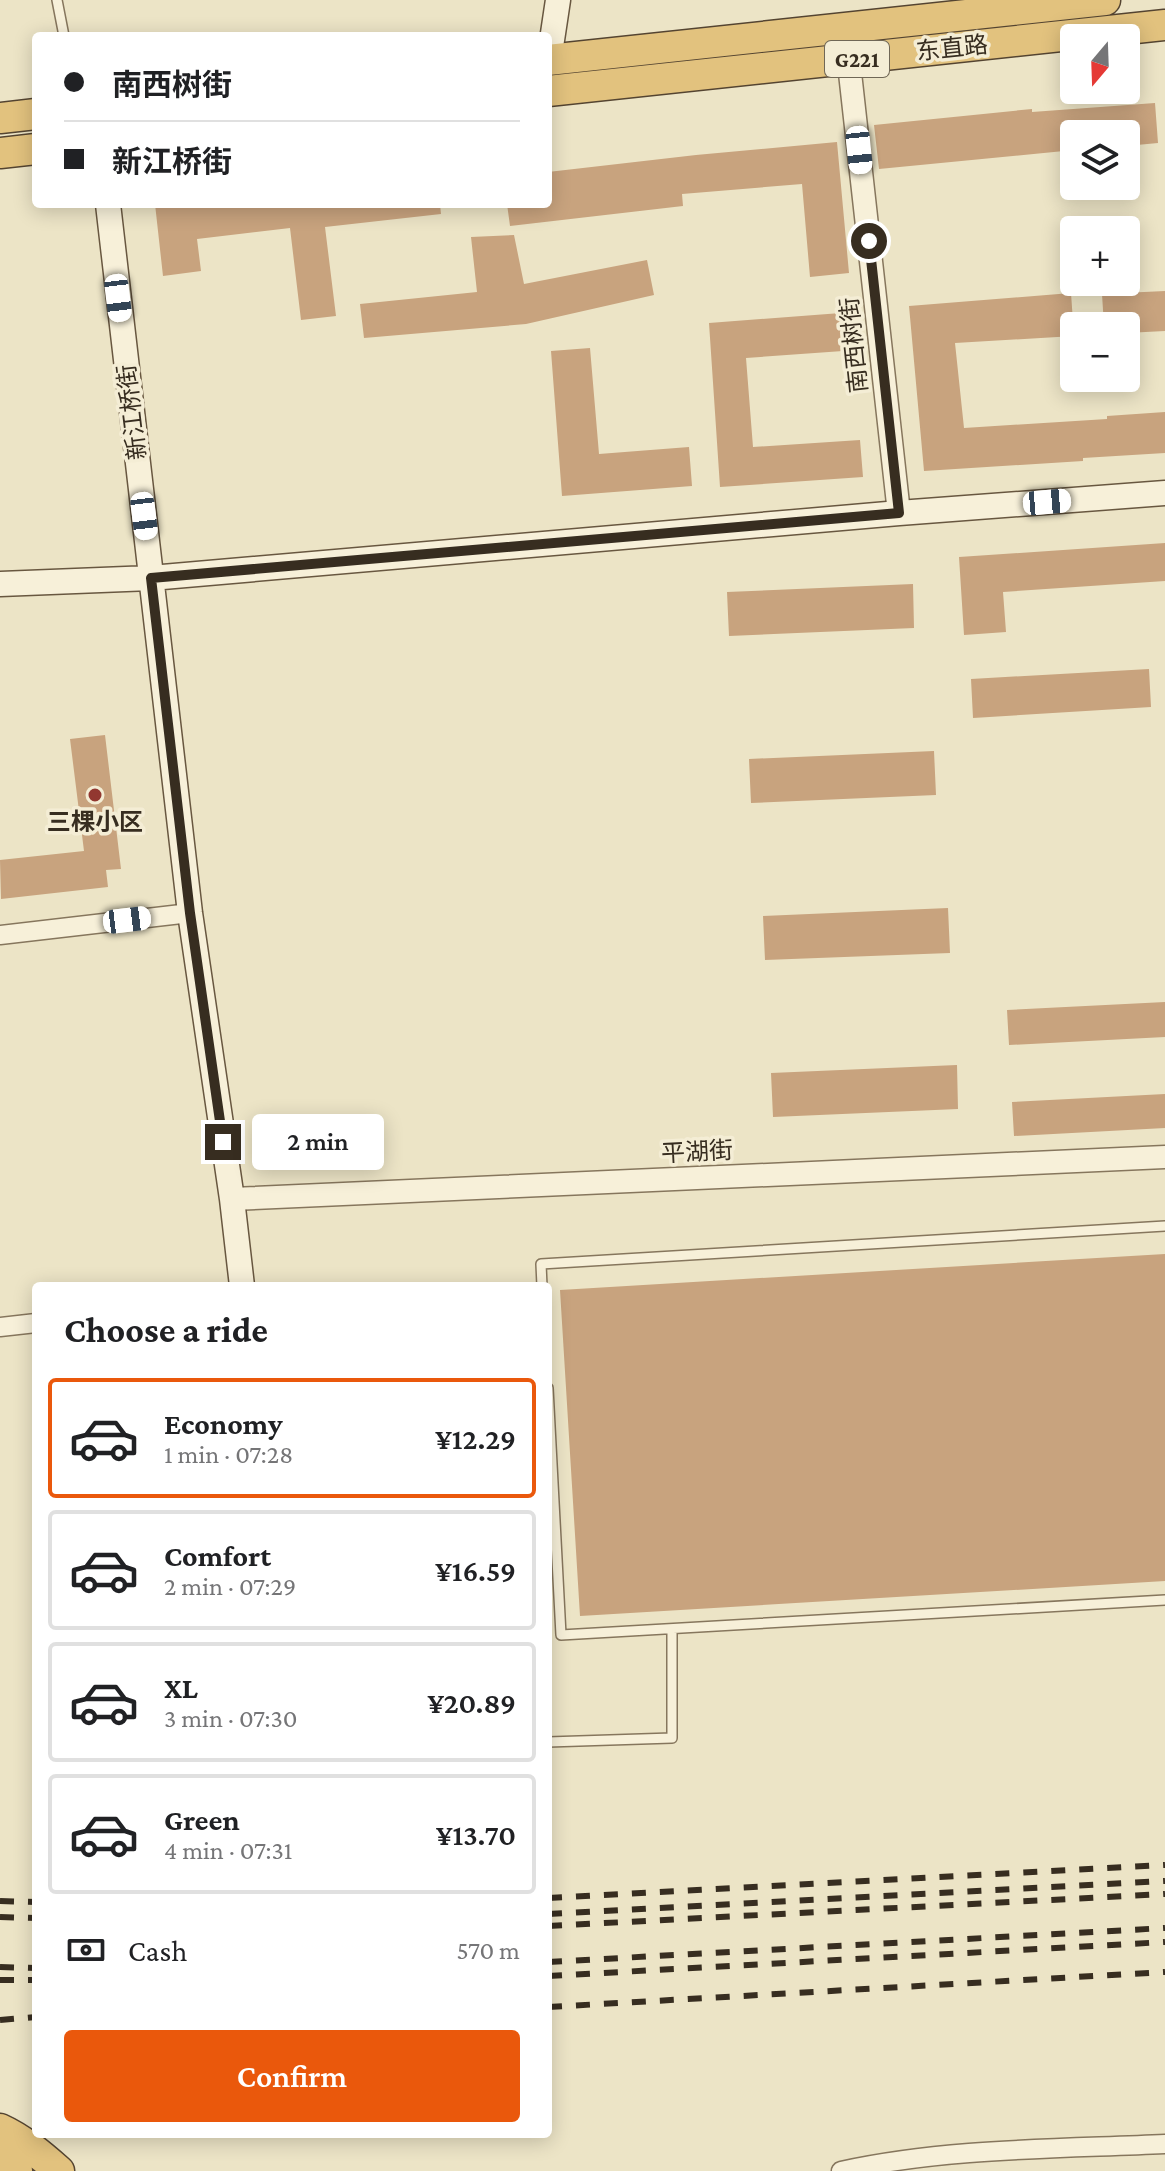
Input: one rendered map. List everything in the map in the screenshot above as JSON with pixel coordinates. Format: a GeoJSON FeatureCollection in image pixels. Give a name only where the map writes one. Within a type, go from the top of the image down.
{"type":"FeatureCollection","features":[{"type":"Feature","properties":{"kind":"highway","name":"东直路"},"geometry":{"type":"LineString","coordinates":[[552,60],[1105,0]]}},
{"type":"Feature","properties":{"kind":"highway","name":"东直路"},"geometry":{"type":"LineString","coordinates":[[552,91],[1165,25]]}},
{"type":"Feature","properties":{"kind":"highway"},"geometry":{"type":"LineString","coordinates":[[0,118],[32,114]]}},
{"type":"Feature","properties":{"kind":"highway"},"geometry":{"type":"LineString","coordinates":[[0,153],[32,149]]}},
{"type":"Feature","properties":{"kind":"highway"},"geometry":{"type":"LineString","coordinates":[[0,2129],[38,2152],[59,2171]]}},
{"type":"Feature","properties":{"kind":"highway"},"geometry":{"type":"LineString","coordinates":[[0,2160],[17,2171]]}},
{"type":"Feature","properties":{"kind":"main road"},"geometry":{"type":"LineString","coordinates":[[552,40],[558,0]]}},
{"type":"Feature","properties":{"kind":"main road","name":"新江桥街"},"geometry":{"type":"LineString","coordinates":[[108,208],[190,913],[242,1282]]}},
{"type":"Feature","properties":{"kind":"main road"},"geometry":{"type":"LineString","coordinates":[[0,584],[151,578],[1165,493]]}},
{"type":"Feature","properties":{"kind":"street","name":"南西树街"},"geometry":{"type":"LineString","coordinates":[[845,28],[899,513]]}},
{"type":"Feature","properties":{"kind":"street"},"geometry":{"type":"LineString","coordinates":[[0,935],[190,913]]}},
{"type":"Feature","properties":{"kind":"street","name":"平湖街"},"geometry":{"type":"LineString","coordinates":[[232,1199],[1165,1157]]}},
{"type":"Feature","properties":{"kind":"street"},"geometry":{"type":"LineString","coordinates":[[0,1327],[32,1323]]}},
{"type":"Feature","properties":{"kind":"street"},"geometry":{"type":"LineString","coordinates":[[841,2171],[881,2162],[1005,2151],[1165,2144]]}},
{"type":"Feature","properties":{"kind":"lane"},"geometry":{"type":"LineString","coordinates":[[57,0],[63,32]]}},
{"type":"Feature","properties":{"kind":"lane"},"geometry":{"type":"LineString","coordinates":[[542,1282],[541,1264],[1165,1226]]}},
{"type":"Feature","properties":{"kind":"lane"},"geometry":{"type":"LineString","coordinates":[[552,1464],[561,1635]]}},
{"type":"Feature","properties":{"kind":"lane"},"geometry":{"type":"LineString","coordinates":[[552,1636],[1165,1600]]}},
{"type":"Feature","properties":{"kind":"lane"},"geometry":{"type":"LineString","coordinates":[[552,1742],[672,1738],[672,1629]]}},
{"type":"Feature","properties":{"kind":"building"},"geometry":{"type":"Polygon","coordinates":[[[1155,103],[1158,143],[1140,145],[1140,120],[1060,120],[1060,151],[879,169],[874,125],[1032,109],[1032,112],[1155,103]]]}},
{"type":"Feature","properties":{"kind":"building"},"geometry":{"type":"Polygon","coordinates":[[[837,142],[849,273],[810,277],[802,184],[682,194],[683,206],[510,226],[508,208],[552,208],[552,172],[837,142]]]}},
{"type":"Feature","properties":{"kind":"building"},"geometry":{"type":"Polygon","coordinates":[[[155,208],[440,208],[441,214],[325,227],[336,316],[301,320],[290,228],[197,239],[201,271],[163,276],[155,208]]]}},
{"type":"Feature","properties":{"kind":"building"},"geometry":{"type":"Polygon","coordinates":[[[514,235],[524,284],[647,260],[654,295],[526,324],[364,338],[360,304],[477,292],[471,237],[514,235]]]}},
{"type":"Feature","properties":{"kind":"building"},"geometry":{"type":"Polygon","coordinates":[[[1165,291],[1165,331],[1140,332],[1140,312],[1103,312],[1102,296],[1140,296],[1140,292],[1165,291]]]}},
{"type":"Feature","properties":{"kind":"building"},"geometry":{"type":"Polygon","coordinates":[[[1060,294],[1071,296],[1072,312],[1060,312],[1060,337],[955,343],[964,428],[1165,412],[1165,453],[924,471],[909,306],[1060,294]]]}},
{"type":"Feature","properties":{"kind":"building"},"geometry":{"type":"Polygon","coordinates":[[[854,312],[857,350],[746,358],[753,447],[860,440],[863,477],[720,487],[709,323],[854,312]]]}},
{"type":"Feature","properties":{"kind":"building"},"geometry":{"type":"Polygon","coordinates":[[[590,348],[599,454],[689,447],[692,486],[562,496],[551,351],[590,348]]]}},
{"type":"Feature","properties":{"kind":"building"},"geometry":{"type":"Polygon","coordinates":[[[1165,543],[1165,581],[1003,592],[1006,632],[964,635],[959,557],[1165,543]]]}},
{"type":"Feature","properties":{"kind":"building"},"geometry":{"type":"Polygon","coordinates":[[[913,584],[914,628],[729,636],[727,592],[913,584]]]}},
{"type":"Feature","properties":{"kind":"building"},"geometry":{"type":"Polygon","coordinates":[[[1149,669],[1151,707],[973,718],[971,679],[1149,669]]]}},
{"type":"Feature","properties":{"kind":"building","name":"三棵小区"},"geometry":{"type":"Polygon","coordinates":[[[105,735],[121,869],[106,870],[108,887],[1,899],[0,860],[84,851],[70,739],[105,735]]]}},
{"type":"Feature","properties":{"kind":"building"},"geometry":{"type":"Polygon","coordinates":[[[934,751],[936,795],[751,803],[749,759],[934,751]]]}},
{"type":"Feature","properties":{"kind":"building"},"geometry":{"type":"Polygon","coordinates":[[[948,908],[950,953],[765,960],[763,916],[948,908]]]}},
{"type":"Feature","properties":{"kind":"building"},"geometry":{"type":"Polygon","coordinates":[[[1165,1002],[1165,1037],[1009,1045],[1007,1010],[1165,1002]]]}},
{"type":"Feature","properties":{"kind":"building"},"geometry":{"type":"Polygon","coordinates":[[[957,1065],[958,1109],[773,1117],[771,1073],[957,1065]]]}},
{"type":"Feature","properties":{"kind":"building"},"geometry":{"type":"Polygon","coordinates":[[[1165,1094],[1165,1128],[1014,1136],[1012,1102],[1165,1094]]]}},
{"type":"Feature","properties":{"kind":"building"},"geometry":{"type":"Polygon","coordinates":[[[1165,1254],[1165,1581],[580,1616],[560,1290],[1165,1254]]]}},
{"type":"Feature","properties":{"kind":"railway"},"geometry":{"type":"LineString","coordinates":[[552,1898],[1165,1865]]}},
{"type":"Feature","properties":{"kind":"railway"},"geometry":{"type":"LineString","coordinates":[[552,1914],[1165,1881]]}},
{"type":"Feature","properties":{"kind":"railway"},"geometry":{"type":"LineString","coordinates":[[552,1926],[1165,1894]]}},
{"type":"Feature","properties":{"kind":"railway"},"geometry":{"type":"LineString","coordinates":[[0,1901],[32,1902]]}},
{"type":"Feature","properties":{"kind":"railway"},"geometry":{"type":"LineString","coordinates":[[0,1917],[32,1918]]}},
{"type":"Feature","properties":{"kind":"railway"},"geometry":{"type":"LineString","coordinates":[[552,1962],[1165,1928]]}},
{"type":"Feature","properties":{"kind":"railway"},"geometry":{"type":"LineString","coordinates":[[552,1976],[1165,1942]]}},
{"type":"Feature","properties":{"kind":"railway"},"geometry":{"type":"LineString","coordinates":[[0,1967],[32,1968]]}},
{"type":"Feature","properties":{"kind":"railway"},"geometry":{"type":"LineString","coordinates":[[552,2007],[1165,1972]]}},
{"type":"Feature","properties":{"kind":"railway"},"geometry":{"type":"LineString","coordinates":[[0,1980],[32,1980]]}},
{"type":"Feature","properties":{"kind":"railway"},"geometry":{"type":"LineString","coordinates":[[0,2020],[32,2017]]}},
{"type":"Feature","properties":{"kind":"place","name":"三棵小区"},"geometry":{"type":"Point","coordinates":[95,795]}},
{"type":"Feature","properties":{"kind":"route"},"geometry":{"type":"LineString","coordinates":[[223,1142],[190,913],[151,578],[899,513],[869,241]]}}]}
